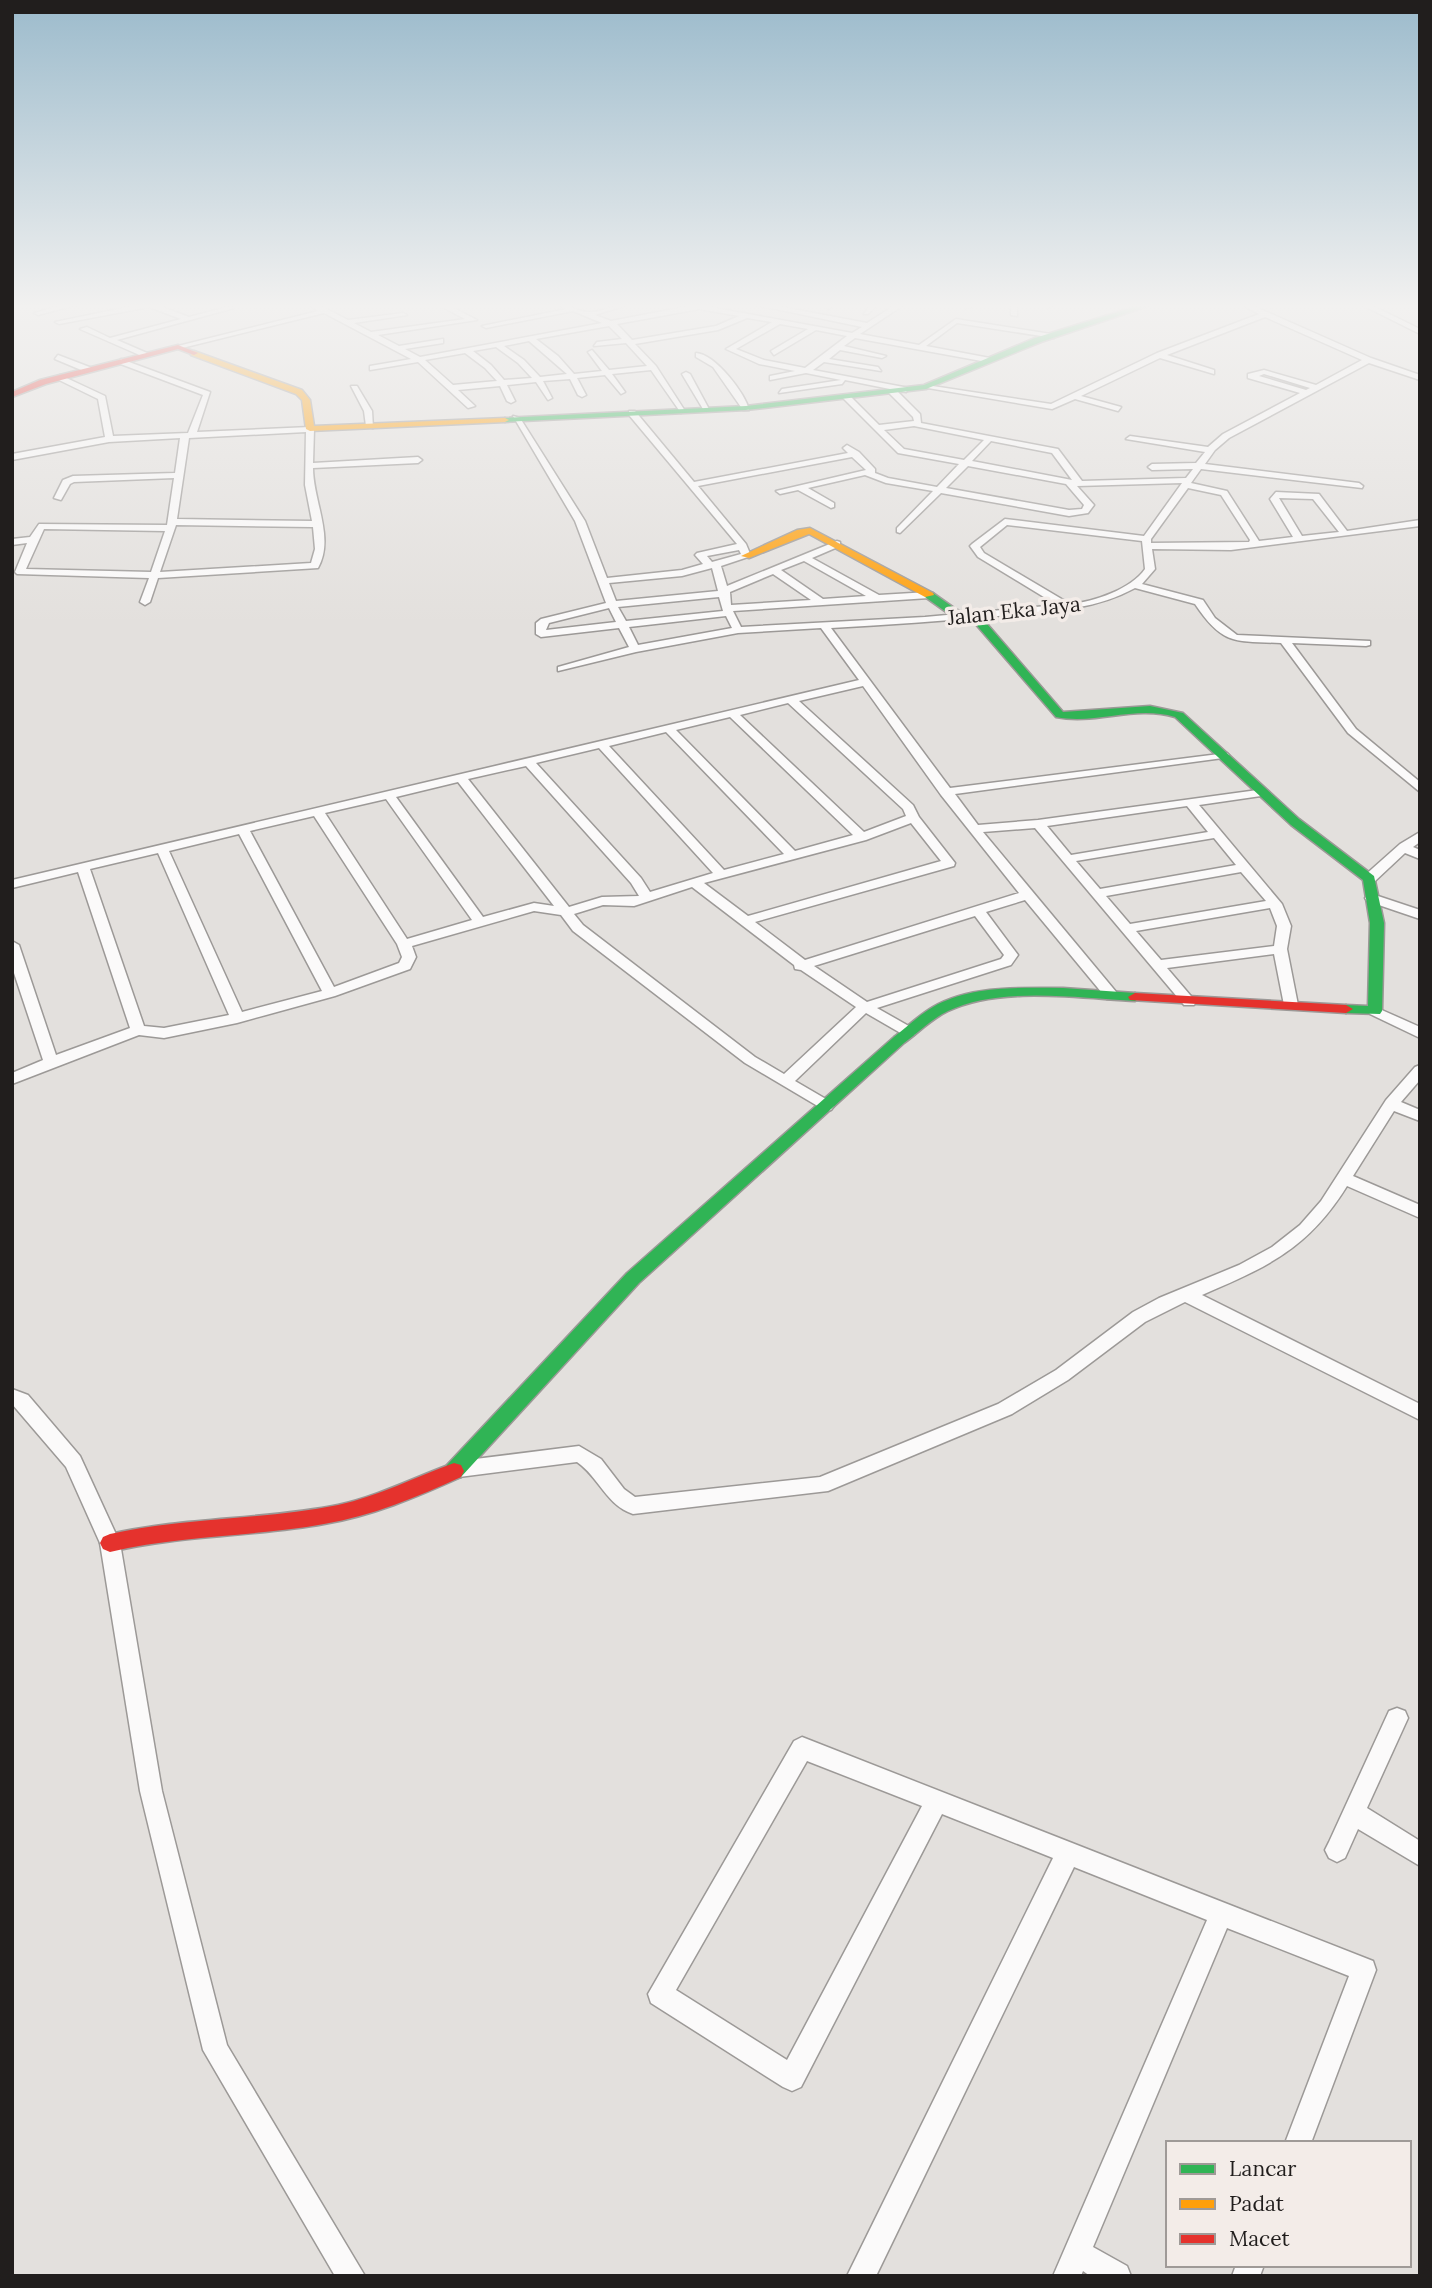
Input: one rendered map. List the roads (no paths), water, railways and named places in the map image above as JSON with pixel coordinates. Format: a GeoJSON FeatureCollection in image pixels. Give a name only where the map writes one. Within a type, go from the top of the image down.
{"type":"FeatureCollection","features":[{"type":"Feature","properties":{"kind":"street"},"geometry":{"type":"LineString","coordinates":[[104,411],[109,439]]}},
{"type":"Feature","properties":{"kind":"street"},"geometry":{"type":"LineString","coordinates":[[145,602],[171,525],[189,435],[200,411]]}},
{"type":"Feature","properties":{"kind":"street"},"geometry":{"type":"LineString","coordinates":[[307,411],[310,429],[309,486],[318,524],[318,564],[310,568],[155,575],[21,572],[37,530],[48,525],[318,524]]}},
{"type":"Feature","properties":{"kind":"street"},"geometry":{"type":"LineString","coordinates":[[368,411],[370,426]]}},
{"type":"Feature","properties":{"kind":"street"},"geometry":{"type":"LineString","coordinates":[[12,457],[109,439],[681,411]]}},
{"type":"Feature","properties":{"kind":"street"},"geometry":{"type":"LineString","coordinates":[[859,411],[901,451],[1080,484],[1188,482],[1224,493],[1255,540],[1253,544]]}},
{"type":"Feature","properties":{"kind":"street"},"geometry":{"type":"LineString","coordinates":[[913,411],[918,422],[914,424]]}},
{"type":"Feature","properties":{"kind":"street"},"geometry":{"type":"LineString","coordinates":[[1132,584],[1143,579],[1150,569],[1146,543],[1210,450],[1226,436],[1273,411]]}},
{"type":"Feature","properties":{"kind":"street"},"geometry":{"type":"LineString","coordinates":[[632,413],[745,551]]}},
{"type":"Feature","properties":{"kind":"street"},"geometry":{"type":"LineString","coordinates":[[516,418],[580,521],[603,581],[635,649]]}},
{"type":"Feature","properties":{"kind":"street"},"geometry":{"type":"LineString","coordinates":[[876,428],[914,424],[1055,451],[1080,484]]}},
{"type":"Feature","properties":{"kind":"street"},"geometry":{"type":"LineString","coordinates":[[900,530],[937,489],[989,439]]}},
{"type":"Feature","properties":{"kind":"street"},"geometry":{"type":"LineString","coordinates":[[1130,439],[1210,450]]}},
{"type":"Feature","properties":{"kind":"street"},"geometry":{"type":"LineString","coordinates":[[846,447],[872,469],[868,473]]}},
{"type":"Feature","properties":{"kind":"street"},"geometry":{"type":"LineString","coordinates":[[690,485],[856,454]]}},
{"type":"Feature","properties":{"kind":"street"},"geometry":{"type":"LineString","coordinates":[[309,466],[418,460]]}},
{"type":"Feature","properties":{"kind":"street"},"geometry":{"type":"LineString","coordinates":[[1152,467],[1199,466],[1359,486]]}},
{"type":"Feature","properties":{"kind":"street"},"geometry":{"type":"LineString","coordinates":[[780,491],[868,473],[937,489],[1069,513],[1084,511],[1089,505],[1069,482]]}},
{"type":"Feature","properties":{"kind":"street"},"geometry":{"type":"LineString","coordinates":[[58,498],[65,482],[73,479],[180,475]]}},
{"type":"Feature","properties":{"kind":"street"},"geometry":{"type":"LineString","coordinates":[[1296,495],[1299,479]]}},
{"type":"Feature","properties":{"kind":"street"},"geometry":{"type":"LineString","coordinates":[[800,487],[831,505]]}},
{"type":"Feature","properties":{"kind":"street"},"geometry":{"type":"LineString","coordinates":[[1299,539],[1274,497],[1317,497],[1345,534]]}},
{"type":"Feature","properties":{"kind":"street"},"geometry":{"type":"LineString","coordinates":[[1027,505],[975,546],[976,551],[1068,607]]}},
{"type":"Feature","properties":{"kind":"street"},"geometry":{"type":"LineString","coordinates":[[1005,522],[1146,543],[1210,548],[1420,523]]}},
{"type":"Feature","properties":{"kind":"street"},"geometry":{"type":"LineString","coordinates":[[603,581],[682,573],[804,531],[837,544],[929,595],[953,612],[973,617],[1059,715],[1079,718],[1163,708],[1180,715],[1261,792],[1369,879],[1377,923],[1375,1011]]}},
{"type":"Feature","properties":{"kind":"street"},"geometry":{"type":"LineString","coordinates":[[12,542],[33,539]]}},
{"type":"Feature","properties":{"kind":"street"},"geometry":{"type":"LineString","coordinates":[[837,544],[773,569],[749,593],[729,611],[541,634],[541,623],[545,621],[613,604],[725,591],[749,593],[820,601],[929,595]]}},
{"type":"Feature","properties":{"kind":"street"},"geometry":{"type":"LineString","coordinates":[[738,630],[713,564],[700,555],[745,551]]}},
{"type":"Feature","properties":{"kind":"street"},"geometry":{"type":"LineString","coordinates":[[804,558],[875,597]]}},
{"type":"Feature","properties":{"kind":"street"},"geometry":{"type":"LineString","coordinates":[[773,569],[820,601]]}},
{"type":"Feature","properties":{"kind":"street"},"geometry":{"type":"LineString","coordinates":[[1132,584],[1199,602],[1211,620],[1234,638],[1366,643]]}},
{"type":"Feature","properties":{"kind":"street","name":"Jalan Eka Jaya"},"geometry":{"type":"LineString","coordinates":[[562,669],[635,649],[738,630],[973,617],[1068,607],[1096,602],[1132,584]]}},
{"type":"Feature","properties":{"kind":"street"},"geometry":{"type":"LineString","coordinates":[[824,625],[945,792],[1112,996]]}},
{"type":"Feature","properties":{"kind":"street"},"geometry":{"type":"LineString","coordinates":[[1286,642],[1359,737],[1420,788]]}},
{"type":"Feature","properties":{"kind":"street"},"geometry":{"type":"LineString","coordinates":[[12,884],[864,682]]}},
{"type":"Feature","properties":{"kind":"street"},"geometry":{"type":"LineString","coordinates":[[746,921],[949,863],[913,818],[909,808],[789,698]]}},
{"type":"Feature","properties":{"kind":"street"},"geometry":{"type":"LineString","coordinates":[[731,712],[862,837]]}},
{"type":"Feature","properties":{"kind":"street"},"geometry":{"type":"LineString","coordinates":[[667,727],[793,856]]}},
{"type":"Feature","properties":{"kind":"street"},"geometry":{"type":"LineString","coordinates":[[600,743],[722,875]]}},
{"type":"Feature","properties":{"kind":"street"},"geometry":{"type":"LineString","coordinates":[[945,792],[1223,755]]}},
{"type":"Feature","properties":{"kind":"street"},"geometry":{"type":"LineString","coordinates":[[528,761],[636,881],[647,898]]}},
{"type":"Feature","properties":{"kind":"street"},"geometry":{"type":"LineString","coordinates":[[461,778],[562,911],[578,928],[704,1026],[785,1083],[827,1105]]}},
{"type":"Feature","properties":{"kind":"street"},"geometry":{"type":"LineString","coordinates":[[975,830],[1038,824],[1261,792]]}},
{"type":"Feature","properties":{"kind":"street"},"geometry":{"type":"LineString","coordinates":[[389,795],[479,921]]}},
{"type":"Feature","properties":{"kind":"street"},"geometry":{"type":"LineString","coordinates":[[1190,802],[1245,867],[1273,904],[1284,926],[1280,949],[1291,1005]]}},
{"type":"Feature","properties":{"kind":"street"},"geometry":{"type":"LineString","coordinates":[[12,1079],[138,1030],[164,1033],[237,1018],[330,993],[401,969],[409,957],[404,944],[318,812]]}},
{"type":"Feature","properties":{"kind":"street"},"geometry":{"type":"LineString","coordinates":[[404,944],[534,907],[573,911],[602,901],[628,902],[647,898],[694,882],[862,837],[913,818]]}},
{"type":"Feature","properties":{"kind":"street"},"geometry":{"type":"LineString","coordinates":[[1038,824],[1189,1002]]}},
{"type":"Feature","properties":{"kind":"street"},"geometry":{"type":"LineString","coordinates":[[243,830],[330,993]]}},
{"type":"Feature","properties":{"kind":"street"},"geometry":{"type":"LineString","coordinates":[[1067,859],[1216,834]]}},
{"type":"Feature","properties":{"kind":"street"},"geometry":{"type":"LineString","coordinates":[[1369,879],[1420,836]]}},
{"type":"Feature","properties":{"kind":"street"},"geometry":{"type":"LineString","coordinates":[[1404,848],[1420,855]]}},
{"type":"Feature","properties":{"kind":"street"},"geometry":{"type":"LineString","coordinates":[[162,849],[237,1018]]}},
{"type":"Feature","properties":{"kind":"street"},"geometry":{"type":"LineString","coordinates":[[83,867],[138,1030]]}},
{"type":"Feature","properties":{"kind":"street"},"geometry":{"type":"LineString","coordinates":[[1095,894],[1245,867]]}},
{"type":"Feature","properties":{"kind":"street"},"geometry":{"type":"LineString","coordinates":[[694,882],[800,966],[863,1008],[909,1032]]}},
{"type":"Feature","properties":{"kind":"street"},"geometry":{"type":"LineString","coordinates":[[800,966],[1028,895]]}},
{"type":"Feature","properties":{"kind":"street"},"geometry":{"type":"LineString","coordinates":[[1372,898],[1420,915]]}},
{"type":"Feature","properties":{"kind":"street"},"geometry":{"type":"LineString","coordinates":[[1126,929],[1273,904]]}},
{"type":"Feature","properties":{"kind":"street"},"geometry":{"type":"LineString","coordinates":[[785,1083],[863,1008],[1006,962],[1011,955],[978,911]]}},
{"type":"Feature","properties":{"kind":"street"},"geometry":{"type":"LineString","coordinates":[[12,945],[51,1062]]}},
{"type":"Feature","properties":{"kind":"street"},"geometry":{"type":"LineString","coordinates":[[1156,965],[1280,949]]}},
{"type":"Feature","properties":{"kind":"street"},"geometry":{"type":"LineString","coordinates":[[459,1469],[633,1278],[909,1032],[941,1008],[964,999],[994,995],[1112,996],[1189,1002],[1291,1005],[1375,1011],[1420,1033]]}},
{"type":"Feature","properties":{"kind":"street"},"geometry":{"type":"LineString","coordinates":[[110,1543],[146,1533],[323,1516],[391,1500],[459,1469],[579,1454],[590,1458],[612,1492],[633,1506],[821,1485],[1004,1409],[1062,1375],[1139,1317],[1185,1294],[1224,1279],[1278,1251],[1306,1229],[1345,1179],[1391,1104],[1420,1070]]}},
{"type":"Feature","properties":{"kind":"street"},"geometry":{"type":"LineString","coordinates":[[1391,1104],[1420,1116]]}},
{"type":"Feature","properties":{"kind":"street"},"geometry":{"type":"LineString","coordinates":[[1345,1179],[1420,1212]]}},
{"type":"Feature","properties":{"kind":"street"},"geometry":{"type":"LineString","coordinates":[[1185,1294],[1420,1413]]}},
{"type":"Feature","properties":{"kind":"street"},"geometry":{"type":"LineString","coordinates":[[12,1396],[21,1400],[73,1462],[110,1543],[151,1791],[216,2050],[351,2276]]}},
{"type":"Feature","properties":{"kind":"street"},"geometry":{"type":"LineString","coordinates":[[1337,1850],[1397,1718]]}},
{"type":"Feature","properties":{"kind":"street"},"geometry":{"type":"LineString","coordinates":[[937,1801],[792,2078],[660,1994],[802,1748],[937,1801],[1068,1853],[1221,1913],[1364,1970],[1299,2141]]}},
{"type":"Feature","properties":{"kind":"street"},"geometry":{"type":"LineString","coordinates":[[1354,1813],[1420,1854]]}},
{"type":"Feature","properties":{"kind":"street"},"geometry":{"type":"LineString","coordinates":[[861,2276],[1068,1853]]}},
{"type":"Feature","properties":{"kind":"street"},"geometry":{"type":"LineString","coordinates":[[1117,2276],[1072,2264],[1221,1913]]}}]}
